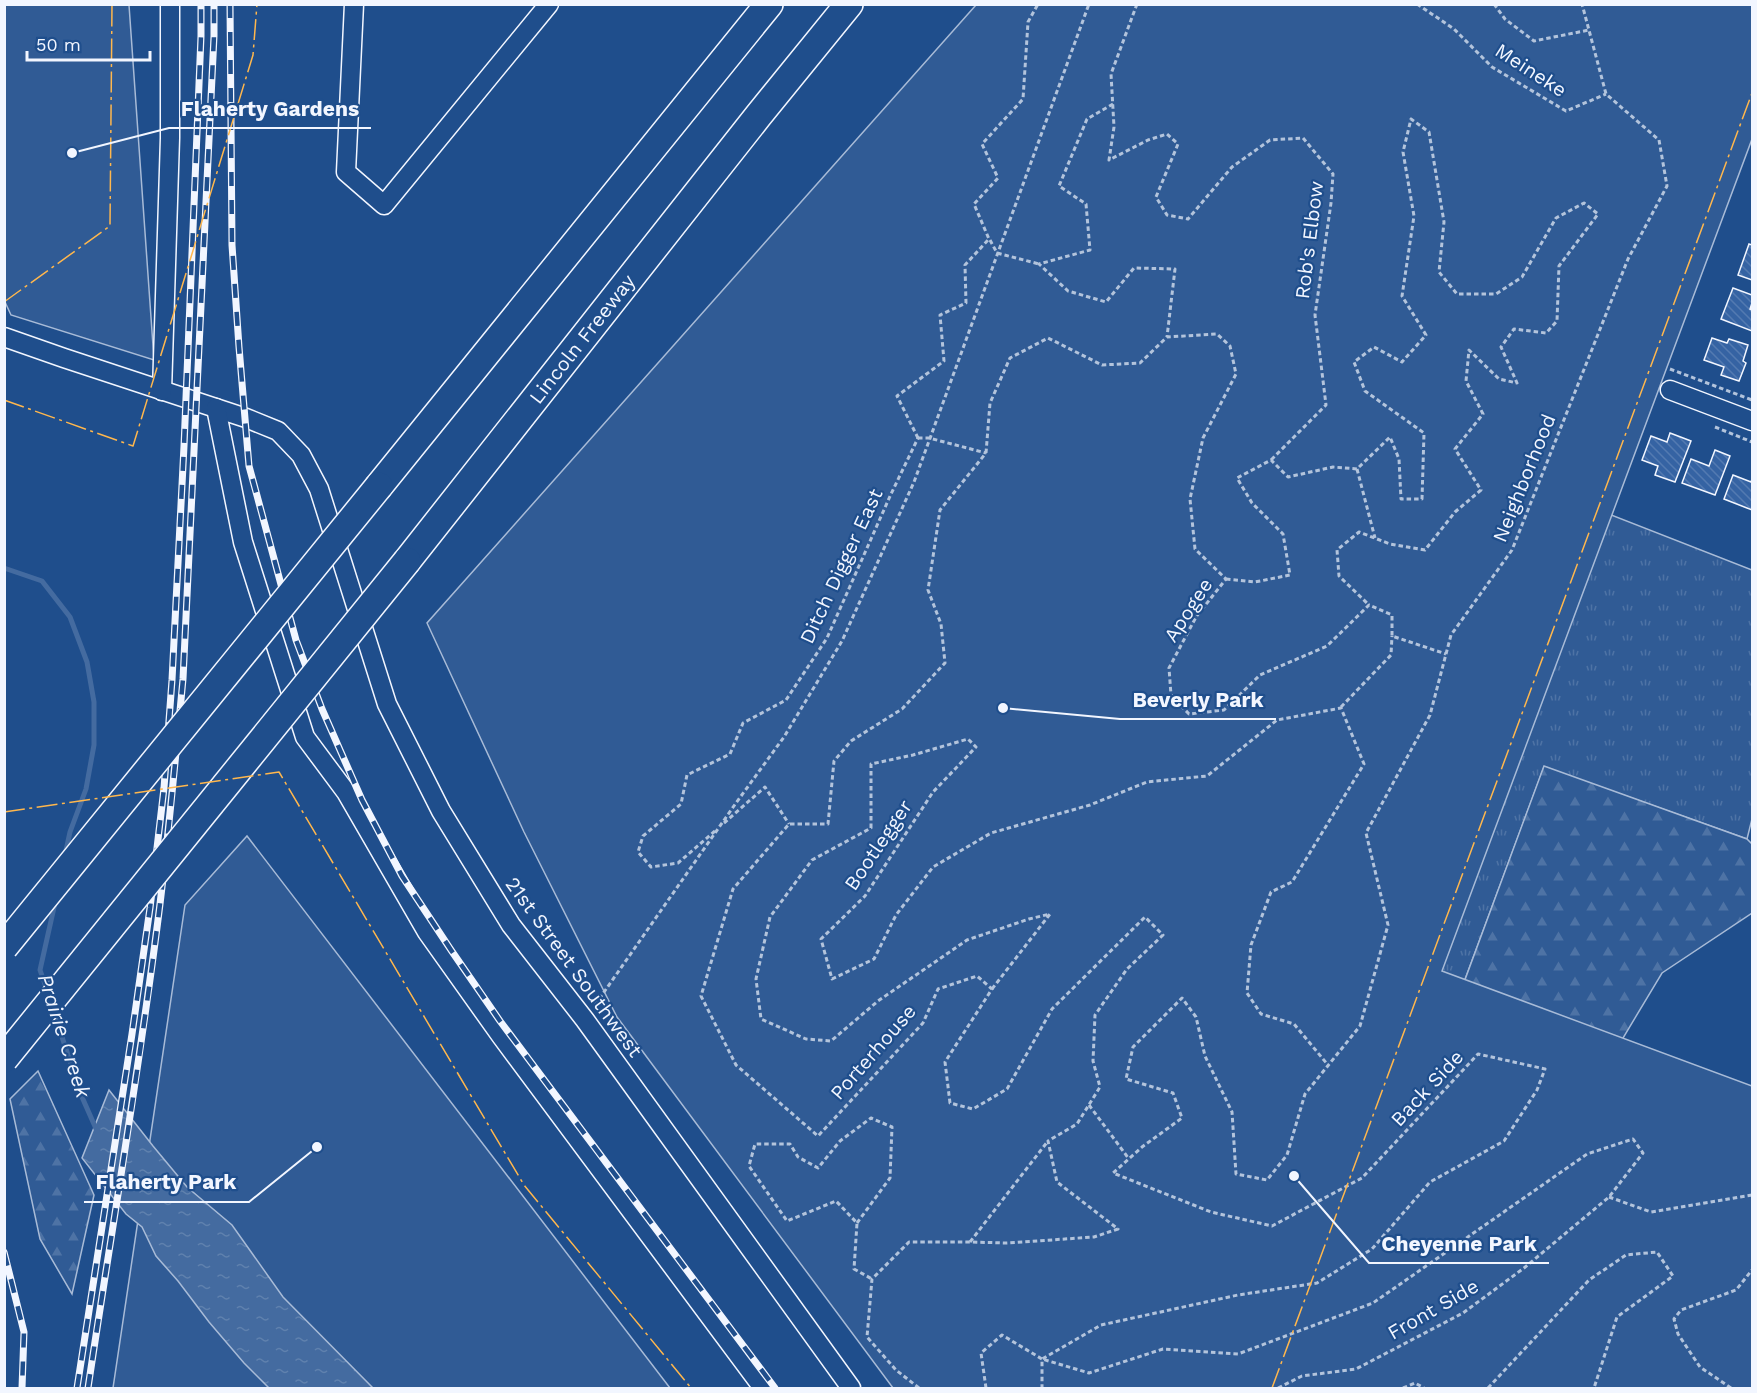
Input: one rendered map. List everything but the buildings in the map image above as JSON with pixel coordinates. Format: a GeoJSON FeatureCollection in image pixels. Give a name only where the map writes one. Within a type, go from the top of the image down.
{"type":"FeatureCollection","features":[{"type":"Feature","properties":{"kind":"highway"},"geometry":{"type":"LineString","coordinates":[[4,947],[769,4]]}},
{"type":"Feature","properties":{"kind":"highway"},"geometry":{"type":"LineString","coordinates":[[758,116],[849,4]]}},
{"type":"Feature","properties":{"kind":"highway"},"geometry":{"type":"LineString","coordinates":[[758,116],[841,36],[868,4]]}},
{"type":"Feature","properties":{"kind":"highway","name":"Lincoln Freeway"},"geometry":{"type":"LineString","coordinates":[[4,1059],[407,561],[758,116]]}},
{"type":"Feature","properties":{"kind":"street"},"geometry":{"type":"LineString","coordinates":[[162,391],[170,138],[170,4]]}},
{"type":"Feature","properties":{"kind":"street"},"geometry":{"type":"LineString","coordinates":[[354,4],[346,172],[384,205],[549,4]]}},
{"type":"Feature","properties":{"kind":"street","name":"21st Street Southwest"},"geometry":{"type":"LineString","coordinates":[[4,337],[278,430],[301,455],[319,489],[387,704],[441,811],[511,925],[585,1020],[851,1389]]}},
{"type":"Feature","properties":{"kind":"street"},"geometry":{"type":"LineString","coordinates":[[1670,390],[1752,421]]}},
{"type":"Feature","properties":{"kind":"street"},"geometry":{"type":"LineString","coordinates":[[216,408],[243,542],[305,737],[346,792],[434,941],[570,1130],[763,1389]]}},
{"type":"Feature","properties":{"kind":"path"},"geometry":{"type":"LineString","coordinates":[[719,828],[765,787],[789,824],[828,824],[834,761],[851,741],[902,709],[945,663],[941,624],[928,590],[940,510],[986,453],[990,403],[1010,358],[1048,338],[1102,365],[1140,363],[1167,337],[1175,269],[1134,268],[1106,302],[1068,291],[1039,264],[997,253],[974,204],[998,178],[982,144],[1023,99],[1028,22],[1038,4]]}},
{"type":"Feature","properties":{"kind":"path"},"geometry":{"type":"LineString","coordinates":[[585,1020],[784,736],[842,641],[914,482],[1089,4]]}},
{"type":"Feature","properties":{"kind":"path","name":"Rob's Elbow"},"geometry":{"type":"LineString","coordinates":[[1137,4],[1111,74],[1114,127],[1109,160],[1148,140],[1167,134],[1178,144],[1156,197],[1167,215],[1188,219],[1232,167],[1270,141],[1303,138],[1333,174],[1315,315],[1326,405],[1271,460]]}},
{"type":"Feature","properties":{"kind":"path","name":"Meineke"},"geometry":{"type":"LineString","coordinates":[[1418,4],[1454,29],[1492,67],[1566,111],[1606,94]]}},
{"type":"Feature","properties":{"kind":"path"},"geometry":{"type":"LineString","coordinates":[[1494,4],[1505,19],[1534,41],[1589,30]]}},
{"type":"Feature","properties":{"kind":"path"},"geometry":{"type":"LineString","coordinates":[[1582,4],[1606,94]]}},
{"type":"Feature","properties":{"kind":"path","name":"Neighborhood"},"geometry":{"type":"LineString","coordinates":[[1328,1065],[1360,1026],[1388,925],[1366,833],[1430,715],[1451,635],[1512,550],[1628,260],[1667,186],[1659,140],[1606,94]]}},
{"type":"Feature","properties":{"kind":"path"},"geometry":{"type":"LineString","coordinates":[[1039,264],[1090,250],[1086,204],[1059,186],[1087,119],[1113,104]]}},
{"type":"Feature","properties":{"kind":"path"},"geometry":{"type":"LineString","coordinates":[[1226,579],[1255,582],[1290,575],[1283,534],[1252,503],[1237,478],[1271,460],[1288,477],[1333,467],[1358,469],[1390,437],[1399,459],[1401,499],[1422,500],[1424,433],[1365,391],[1354,363],[1374,347],[1402,362],[1426,335],[1402,296],[1414,216],[1403,152],[1411,119],[1429,132],[1444,222],[1439,272],[1457,294],[1496,294],[1522,277],[1556,218],[1584,203],[1598,214],[1559,266],[1557,321],[1546,333],[1514,329],[1501,346],[1517,383],[1499,379],[1469,350],[1466,381],[1483,414],[1455,449],[1481,490],[1455,512],[1425,550],[1390,544],[1359,532],[1337,550],[1339,576],[1369,605],[1392,615],[1391,655],[1341,708],[1364,764],[1292,882],[1271,892],[1251,945],[1247,993],[1262,1014],[1294,1024],[1328,1065]]}},
{"type":"Feature","properties":{"kind":"path"},"geometry":{"type":"LineString","coordinates":[[986,453],[929,438],[918,438],[897,396],[944,361],[940,315],[966,303],[964,265],[989,239]]}},
{"type":"Feature","properties":{"kind":"path","name":"Apogee"},"geometry":{"type":"LineString","coordinates":[[1167,337],[1217,334],[1230,346],[1236,374],[1203,438],[1190,499],[1195,549],[1226,579],[1196,617],[1169,669],[1171,695],[1189,714],[1224,710],[1260,675],[1327,646],[1369,605]]}},
{"type":"Feature","properties":{"kind":"path"},"geometry":{"type":"LineString","coordinates":[[1670,369],[1752,400]]}},
{"type":"Feature","properties":{"kind":"path","name":"Ditch Digger East"},"geometry":{"type":"LineString","coordinates":[[719,828],[678,863],[651,867],[638,852],[643,836],[681,804],[687,775],[730,754],[743,723],[786,700],[827,638],[918,438]]}},
{"type":"Feature","properties":{"kind":"path"},"geometry":{"type":"LineString","coordinates":[[1358,469],[1375,538]]}},
{"type":"Feature","properties":{"kind":"path"},"geometry":{"type":"LineString","coordinates":[[1392,636],[1446,654]]}},
{"type":"Feature","properties":{"kind":"path","name":"Bootlegger"},"geometry":{"type":"LineString","coordinates":[[992,989],[1050,914],[968,940],[878,1001],[831,1041],[806,1039],[761,1018],[756,979],[770,917],[812,860],[871,828],[871,764],[968,739],[976,747],[933,792],[865,896],[821,939],[832,979],[874,959],[896,915],[933,867],[991,833],[1090,806],[1147,782],[1207,776],[1277,720],[1341,708]]}},
{"type":"Feature","properties":{"kind":"path","name":"Porterhouse"},"geometry":{"type":"LineString","coordinates":[[789,824],[733,889],[701,996],[736,1065],[818,1136],[923,1023],[938,989],[977,976],[992,989]]}},
{"type":"Feature","properties":{"kind":"path"},"geometry":{"type":"LineString","coordinates":[[970,1242],[1048,1141],[1077,1124],[1100,1088],[1093,1061],[1095,1015],[1127,969],[1163,936],[1145,917],[1052,1009],[1007,1089],[973,1109],[950,1103],[945,1062],[992,989]]}},
{"type":"Feature","properties":{"kind":"path","name":"Back Side"},"geometry":{"type":"LineString","coordinates":[[1042,1359],[1101,1325],[1238,1295],[1317,1283],[1372,1249],[1430,1182],[1504,1141],[1537,1090],[1545,1069],[1478,1054],[1362,1178],[1272,1226],[1211,1212],[1113,1173],[1142,1147],[1182,1118],[1173,1093],[1126,1079],[1133,1047],[1182,998],[1196,1017],[1205,1056],[1232,1112],[1236,1174],[1267,1180],[1287,1155],[1305,1094],[1328,1065]]}},
{"type":"Feature","properties":{"kind":"path"},"geometry":{"type":"LineString","coordinates":[[1089,1105],[1129,1159]]}},
{"type":"Feature","properties":{"kind":"path"},"geometry":{"type":"LineString","coordinates":[[857,1223],[836,1201],[788,1221],[749,1166],[755,1144],[790,1144],[798,1157],[818,1168],[840,1141],[871,1118],[892,1127],[890,1178],[857,1223],[854,1269],[872,1279]]}},
{"type":"Feature","properties":{"kind":"path"},"geometry":{"type":"LineString","coordinates":[[986,1389],[981,1353],[1002,1335],[1042,1359],[1089,1373],[1163,1349],[1238,1354],[1373,1303],[1587,1154],[1633,1138],[1643,1153],[1609,1197],[1651,1212],[1752,1195]]}},
{"type":"Feature","properties":{"kind":"path"},"geometry":{"type":"LineString","coordinates":[[919,1389],[896,1370],[867,1337],[872,1279],[909,1242],[1007,1243],[1094,1238],[1118,1229],[1057,1182],[1048,1141]]}},
{"type":"Feature","properties":{"kind":"path","name":"Front Side"},"geometry":{"type":"LineString","coordinates":[[1278,1389],[1302,1376],[1356,1369],[1463,1314],[1524,1268],[1609,1197]]}},
{"type":"Feature","properties":{"kind":"path"},"geometry":{"type":"LineString","coordinates":[[1488,1389],[1589,1280],[1626,1255],[1657,1252],[1673,1276],[1617,1317],[1594,1389]]}},
{"type":"Feature","properties":{"kind":"path"},"geometry":{"type":"LineString","coordinates":[[1731,1389],[1700,1366],[1678,1334],[1674,1319],[1681,1310],[1736,1290],[1752,1270]]}},
{"type":"Feature","properties":{"kind":"path"},"geometry":{"type":"LineString","coordinates":[[1042,1359],[1042,1389]]}},
{"type":"Feature","properties":{"kind":"path"},"geometry":{"type":"LineString","coordinates":[[1403,1389],[1415,1383],[1424,1389]]}},
{"type":"Feature","properties":{"kind":"green space"},"geometry":{"type":"Polygon","coordinates":[[[1578,502],[1752,570],[1752,819],[1747,839],[1544,767],[1313,1388],[1242,1388],[1578,502]]]}},
{"type":"Feature","properties":{"kind":"green space"},"geometry":{"type":"Polygon","coordinates":[[[1544,766],[1747,839],[1752,844],[1752,913],[1662,973],[1614,1053],[1752,1388],[1314,1388],[1544,766]]]}},
{"type":"Feature","properties":{"kind":"green space"},"geometry":{"type":"Polygon","coordinates":[[[38,1071],[94,1195],[72,1294],[40,1239],[10,1099],[38,1071]]]}},
{"type":"Feature","properties":{"kind":"shaded area"},"geometry":{"type":"Polygon","coordinates":[[[5,5],[129,5],[154,360],[11,315],[5,302],[5,5]]]}},
{"type":"Feature","properties":{"kind":"shaded area"},"geometry":{"type":"Polygon","coordinates":[[[976,5],[1752,5],[1752,139],[1442,971],[1752,1086],[1752,1388],[893,1388],[617,1017],[524,832],[427,623],[976,5]]]}},
{"type":"Feature","properties":{"kind":"shaded area"},"geometry":{"type":"Polygon","coordinates":[[[247,836],[670,1388],[113,1388],[185,905],[247,836]]]}},
{"type":"Feature","properties":{"kind":"water"},"geometry":{"type":"Polygon","coordinates":[[[109,1090],[187,1187],[232,1225],[283,1297],[373,1388],[269,1388],[244,1363],[156,1256],[142,1227],[126,1214],[82,1158],[109,1090]]]}},
{"type":"Feature","properties":{"kind":"waterway","name":"Prairie Creek"},"geometry":{"type":"LineString","coordinates":[[4,568],[42,581],[70,617],[87,662],[94,702],[94,745],[86,789],[70,832],[65,855]]}},
{"type":"Feature","properties":{"kind":"waterway","name":"Prairie Creek"},"geometry":{"type":"LineString","coordinates":[[48,993],[40,970],[55,903]]}},
{"type":"Feature","properties":{"kind":"waterway","name":"Prairie Creek"},"geometry":{"type":"LineString","coordinates":[[53,1010],[82,1097],[97,1131]]}},
{"type":"Feature","properties":{"kind":"railway"},"geometry":{"type":"LineString","coordinates":[[77,1388],[132,1034],[164,788],[184,446],[201,4]]}},
{"type":"Feature","properties":{"kind":"railway"},"geometry":{"type":"LineString","coordinates":[[88,1388],[152,965],[183,679],[214,4]]}},
{"type":"Feature","properties":{"kind":"railway"},"geometry":{"type":"LineString","coordinates":[[230,4],[232,245],[249,466],[296,640],[322,709],[362,800],[402,876],[451,950],[500,1021],[775,1388]]}},
{"type":"Feature","properties":{"kind":"railway"},"geometry":{"type":"LineString","coordinates":[[4,1252],[24,1332],[22,1388]]}},
{"type":"Feature","properties":{"kind":"power"},"geometry":{"type":"LineString","coordinates":[[4,302],[110,226],[112,4]]}},
{"type":"Feature","properties":{"kind":"power"},"geometry":{"type":"LineString","coordinates":[[4,400],[133,446],[253,55],[257,4]]}},
{"type":"Feature","properties":{"kind":"power"},"geometry":{"type":"LineString","coordinates":[[1272,1388],[1752,93]]}},
{"type":"Feature","properties":{"kind":"power"},"geometry":{"type":"LineString","coordinates":[[4,812],[279,772],[524,1185],[691,1388]]}},
{"type":"Feature","properties":{"kind":"place","name":"Flaherty Gardens"},"geometry":{"type":"Point","coordinates":[72,153]}},
{"type":"Feature","properties":{"kind":"place","name":"Beverly Park"},"geometry":{"type":"Point","coordinates":[1003,708]}},
{"type":"Feature","properties":{"kind":"place","name":"Flaherty Park"},"geometry":{"type":"Point","coordinates":[317,1147]}},
{"type":"Feature","properties":{"kind":"place","name":"Cheyenne Park"},"geometry":{"type":"Point","coordinates":[1294,1176]}}]}
